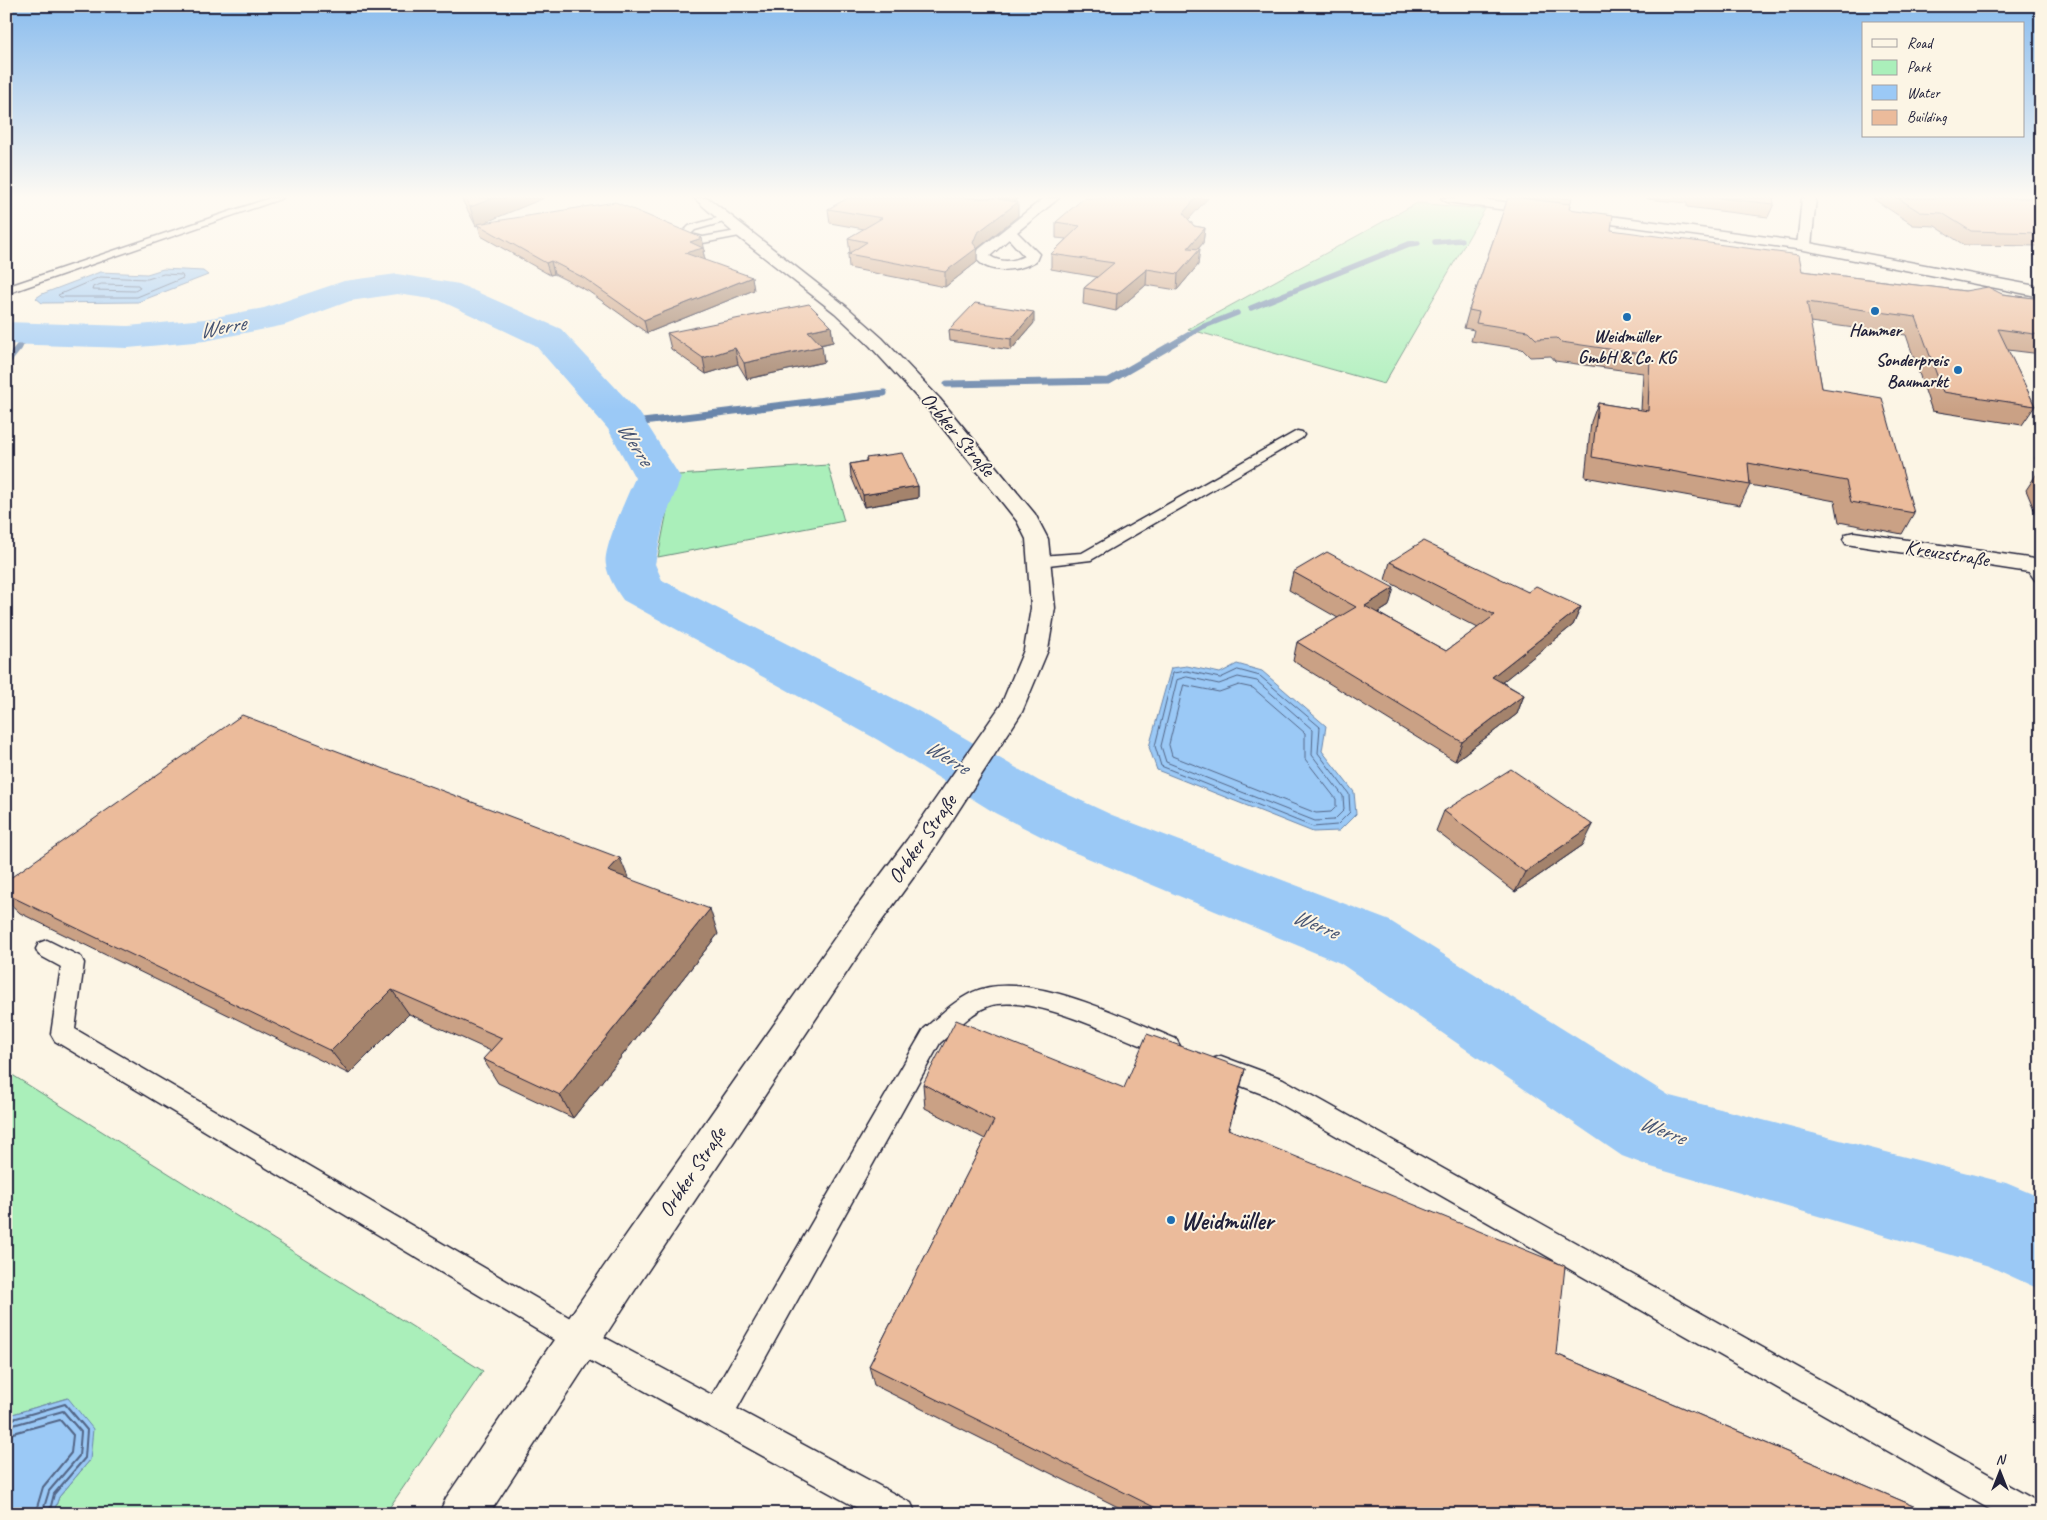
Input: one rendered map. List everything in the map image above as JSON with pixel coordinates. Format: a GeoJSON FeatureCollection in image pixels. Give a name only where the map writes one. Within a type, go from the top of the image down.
{"type":"FeatureCollection","features":[{"type":"Feature","properties":{"kind":"street","name":"Orbker Straße"},"geometry":{"type":"LineString","coordinates":[[462,1514],[578,1339],[858,929],[952,798],[1013,706],[1036,650],[1043,608],[1040,560],[1037,539],[1027,519],[910,377],[840,310],[788,269]]}},
{"type":"Feature","properties":{"kind":"street"},"geometry":{"type":"LineString","coordinates":[[1922,269],[2041,292]]}},
{"type":"Feature","properties":{"kind":"street","name":"Kreuzstraße"},"geometry":{"type":"LineString","coordinates":[[1854,539],[2038,570]]}},
{"type":"Feature","properties":{"kind":"lane"},"geometry":{"type":"LineString","coordinates":[[6,291],[71,269]]}},
{"type":"Feature","properties":{"kind":"lane"},"geometry":{"type":"LineString","coordinates":[[1040,560],[1092,558],[1297,435]]}},
{"type":"Feature","properties":{"kind":"lane"},"geometry":{"type":"LineString","coordinates":[[48,949],[73,962],[63,1034],[578,1339],[900,1514]]}},
{"type":"Feature","properties":{"kind":"lane"},"geometry":{"type":"LineString","coordinates":[[717,1415],[932,1036],[982,998],[1013,994],[1043,998],[1274,1087],[2029,1514]]}},
{"type":"Feature","properties":{"kind":"green space"},"geometry":{"type":"Polygon","coordinates":[[[1297,269],[1450,269],[1384,384],[1188,329],[1297,269]]]}},
{"type":"Feature","properties":{"kind":"green space"},"geometry":{"type":"Polygon","coordinates":[[[828,465],[844,521],[658,557],[667,511],[678,475],[828,465]]]}},
{"type":"Feature","properties":{"kind":"green space"},"geometry":{"type":"Polygon","coordinates":[[[6,1071],[483,1371],[385,1514],[53,1514],[59,1497],[90,1460],[67,1398],[6,1416],[6,1232],[11,1160],[6,1157],[6,1071]]]}},
{"type":"Feature","properties":{"kind":"water"},"geometry":{"type":"Polygon","coordinates":[[[163,269],[203,271],[208,275],[138,302],[42,303],[36,298],[100,272],[147,274],[163,269]]]}},
{"type":"Feature","properties":{"kind":"water"},"geometry":{"type":"Polygon","coordinates":[[[1237,664],[1262,671],[1326,726],[1322,751],[1354,792],[1356,814],[1339,831],[1313,832],[1157,770],[1149,747],[1171,668],[1187,666],[1220,673],[1237,664]]]}},
{"type":"Feature","properties":{"kind":"water"},"geometry":{"type":"Polygon","coordinates":[[[68,1398],[93,1429],[90,1460],[59,1497],[53,1514],[6,1514],[6,1416],[68,1398]]]}},
{"type":"Feature","properties":{"kind":"building"},"geometry":{"type":"Polygon","coordinates":[[[566,269],[729,269],[752,277],[644,320],[584,278],[566,269]]]}},
{"type":"Feature","properties":{"kind":"building"},"geometry":{"type":"Polygon","coordinates":[[[928,269],[949,269],[945,272],[928,269]]]}},
{"type":"Feature","properties":{"kind":"building"},"geometry":{"type":"Polygon","coordinates":[[[1107,269],[1182,269],[1178,274],[1147,269],[1117,294],[1084,288],[1107,269]]]}},
{"type":"Feature","properties":{"kind":"building"},"geometry":{"type":"Polygon","coordinates":[[[1483,269],[1802,269],[1802,271],[1965,291],[1988,287],[2002,294],[2041,299],[2041,335],[1998,329],[2035,406],[1943,392],[1916,317],[1807,302],[1822,388],[1882,398],[1914,513],[1851,502],[1846,481],[1748,463],[1750,485],[1592,457],[1598,403],[1648,411],[1650,355],[1561,342],[1557,338],[1536,339],[1528,331],[1476,323],[1479,312],[1469,310],[1483,269]]]}},
{"type":"Feature","properties":{"kind":"building"},"geometry":{"type":"Polygon","coordinates":[[[975,303],[1034,312],[1011,339],[949,330],[975,303]]]}},
{"type":"Feature","properties":{"kind":"building"},"geometry":{"type":"Polygon","coordinates":[[[809,304],[831,326],[808,331],[822,346],[744,363],[735,348],[703,358],[667,333],[809,304]]]}},
{"type":"Feature","properties":{"kind":"building"},"geometry":{"type":"Polygon","coordinates":[[[902,453],[918,486],[863,495],[850,464],[867,461],[866,458],[902,453]]]}},
{"type":"Feature","properties":{"kind":"building"},"geometry":{"type":"Polygon","coordinates":[[[1423,541],[1528,592],[1536,586],[1581,607],[1492,677],[1524,695],[1462,742],[1297,642],[1356,607],[1293,572],[1327,552],[1394,588],[1365,606],[1446,651],[1495,615],[1390,562],[1423,541]]]}},
{"type":"Feature","properties":{"kind":"building"},"geometry":{"type":"Polygon","coordinates":[[[242,715],[620,858],[608,871],[710,909],[560,1095],[483,1059],[502,1038],[392,990],[331,1051],[6,894],[6,881],[242,715]]]}},
{"type":"Feature","properties":{"kind":"building"},"geometry":{"type":"Polygon","coordinates":[[[1511,769],[1593,825],[1525,872],[1444,811],[1511,769]]]}},
{"type":"Feature","properties":{"kind":"building","name":"Weidmüller"},"geometry":{"type":"Polygon","coordinates":[[[956,1020],[1124,1088],[1147,1034],[1245,1069],[1228,1129],[1565,1266],[1556,1354],[1933,1514],[1168,1514],[869,1366],[994,1121],[923,1084],[956,1020]]]}},
{"type":"Feature","properties":{"kind":"waterway"},"geometry":{"type":"LineString","coordinates":[[1251,308],[1347,269]]}},
{"type":"Feature","properties":{"kind":"waterway","name":"Werre"},"geometry":{"type":"LineString","coordinates":[[6,333],[128,337],[205,330],[272,317],[344,291],[397,284],[447,291],[548,337],[626,424],[658,478],[640,521],[630,564],[641,589],[899,726],[1017,797],[1089,832],[1365,942],[1651,1129],[2006,1227],[2041,1246]]}},
{"type":"Feature","properties":{"kind":"waterway"},"geometry":{"type":"LineString","coordinates":[[1166,348],[1202,327],[1237,313]]}},
{"type":"Feature","properties":{"kind":"waterway"},"geometry":{"type":"LineString","coordinates":[[18,348],[30,334]]}},
{"type":"Feature","properties":{"kind":"waterway"},"geometry":{"type":"LineString","coordinates":[[6,363],[19,347]]}},
{"type":"Feature","properties":{"kind":"waterway"},"geometry":{"type":"LineString","coordinates":[[947,384],[1109,381],[1168,347]]}},
{"type":"Feature","properties":{"kind":"waterway"},"geometry":{"type":"LineString","coordinates":[[626,424],[884,393]]}},
{"type":"Feature","properties":{"kind":"place","name":"Hammer"},"geometry":{"type":"Point","coordinates":[1875,311]}},
{"type":"Feature","properties":{"kind":"place","name":"Weidmüller GmbH & Co. KG"},"geometry":{"type":"Point","coordinates":[1627,317]}},
{"type":"Feature","properties":{"kind":"place","name":"Sonderpreis Baumarkt"},"geometry":{"type":"Point","coordinates":[1958,370]}},
{"type":"Feature","properties":{"kind":"place","name":"Weidmüller"},"geometry":{"type":"Point","coordinates":[1171,1220]}}]}
